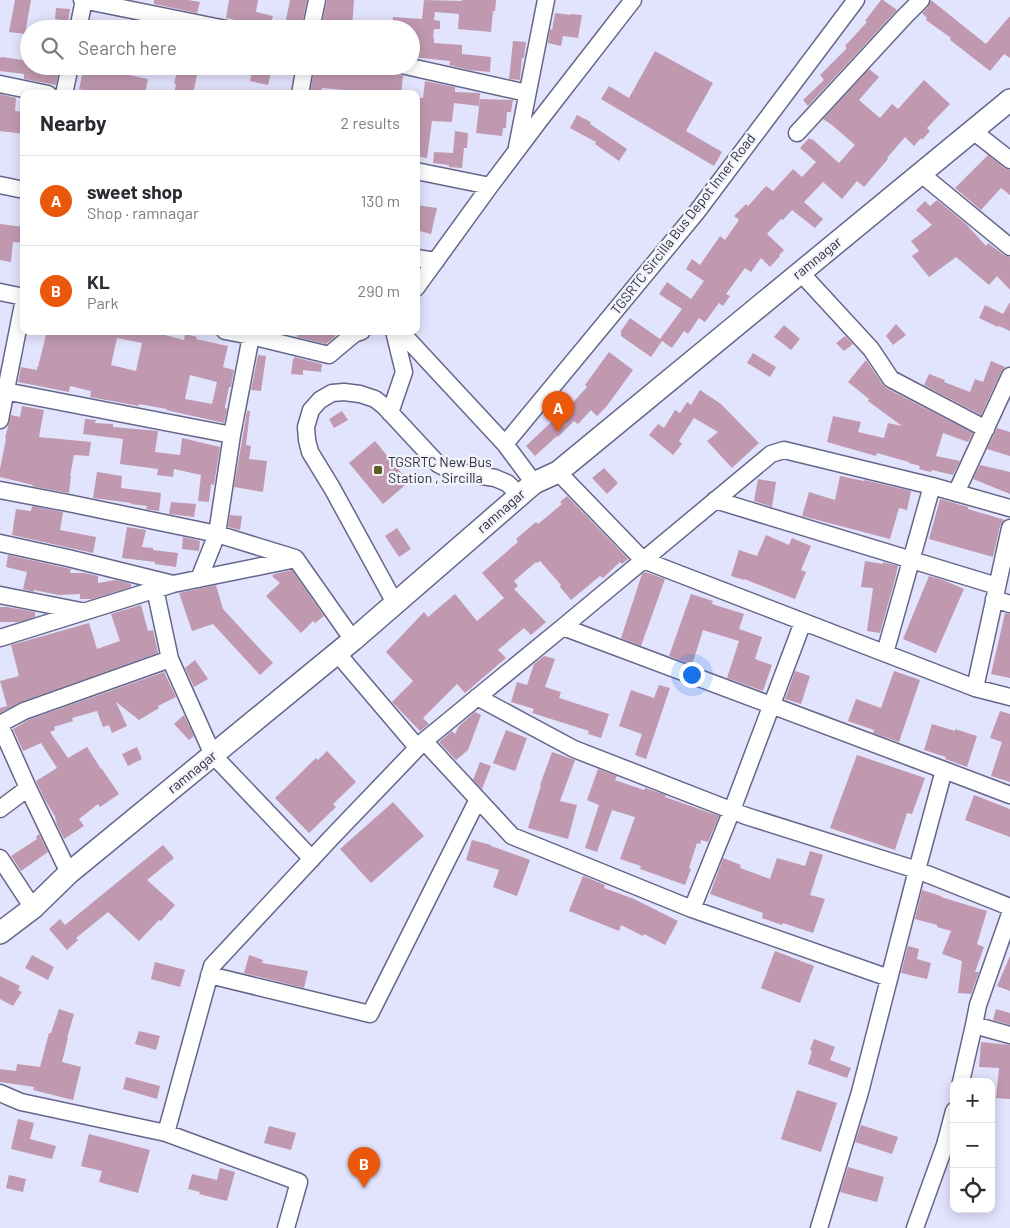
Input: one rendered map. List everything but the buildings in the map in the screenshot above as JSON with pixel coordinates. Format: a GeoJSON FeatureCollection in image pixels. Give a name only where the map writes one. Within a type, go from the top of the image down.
{"type":"FeatureCollection","features":[{"type":"Feature","properties":{"kind":"main road","name":"ramnagar"},"geometry":{"type":"LineString","coordinates":[[0,933],[33,908],[69,873],[345,646],[527,489],[558,472],[1010,100]]}},
{"type":"Feature","properties":{"kind":"street"},"geometry":{"type":"LineString","coordinates":[[80,20],[83,0],[182,20]]}},
{"type":"Feature","properties":{"kind":"street"},"geometry":{"type":"LineString","coordinates":[[314,20],[317,0]]}},
{"type":"Feature","properties":{"kind":"street"},"geometry":{"type":"LineString","coordinates":[[516,152],[546,0]]}},
{"type":"Feature","properties":{"kind":"street"},"geometry":{"type":"LineString","coordinates":[[420,283],[538,121],[633,0]]}},
{"type":"Feature","properties":{"kind":"street","name":"TGSRTC Sircilla Bus Depot Inner Road"},"geometry":{"type":"LineString","coordinates":[[504,444],[696,213],[856,0]]}},
{"type":"Feature","properties":{"kind":"street"},"geometry":{"type":"LineString","coordinates":[[797,133],[921,0]]}},
{"type":"Feature","properties":{"kind":"street"},"geometry":{"type":"LineString","coordinates":[[420,69],[527,93]]}},
{"type":"Feature","properties":{"kind":"street"},"geometry":{"type":"LineString","coordinates":[[65,90],[68,75]]}},
{"type":"Feature","properties":{"kind":"street"},"geometry":{"type":"LineString","coordinates":[[301,90],[303,75]]}},
{"type":"Feature","properties":{"kind":"street"},"geometry":{"type":"LineString","coordinates":[[0,84],[29,90]]}},
{"type":"Feature","properties":{"kind":"street"},"geometry":{"type":"LineString","coordinates":[[973,131],[1010,160]]}},
{"type":"Feature","properties":{"kind":"street"},"geometry":{"type":"LineString","coordinates":[[420,172],[490,186]]}},
{"type":"Feature","properties":{"kind":"street"},"geometry":{"type":"LineString","coordinates":[[920,173],[1010,248]]}},
{"type":"Feature","properties":{"kind":"street"},"geometry":{"type":"LineString","coordinates":[[0,185],[20,189]]}},
{"type":"Feature","properties":{"kind":"street"},"geometry":{"type":"LineString","coordinates":[[420,259],[436,261]]}},
{"type":"Feature","properties":{"kind":"street"},"geometry":{"type":"LineString","coordinates":[[800,272],[870,349],[891,380],[986,429]]}},
{"type":"Feature","properties":{"kind":"street"},"geometry":{"type":"LineString","coordinates":[[0,292],[20,297]]}},
{"type":"Feature","properties":{"kind":"street"},"geometry":{"type":"LineString","coordinates":[[0,420],[3,391],[20,316]]}},
{"type":"Feature","properties":{"kind":"street"},"geometry":{"type":"LineString","coordinates":[[199,578],[217,534],[232,435],[252,335]]}},
{"type":"Feature","properties":{"kind":"street"},"geometry":{"type":"LineString","coordinates":[[259,335],[329,355],[353,335]]}},
{"type":"Feature","properties":{"kind":"street"},"geometry":{"type":"LineString","coordinates":[[390,413],[404,372],[395,335]]}},
{"type":"Feature","properties":{"kind":"street"},"geometry":{"type":"LineString","coordinates":[[404,335],[504,444],[527,489]]}},
{"type":"Feature","properties":{"kind":"street"},"geometry":{"type":"LineString","coordinates":[[956,493],[1010,376]]}},
{"type":"Feature","properties":{"kind":"street"},"geometry":{"type":"LineString","coordinates":[[3,391],[232,435]]}},
{"type":"Feature","properties":{"kind":"street"},"geometry":{"type":"LineString","coordinates":[[395,603],[332,488],[310,452],[306,427],[311,410],[320,400],[332,393],[344,392],[360,394],[375,399],[384,406],[438,464],[452,471],[495,478],[527,489]]}},
{"type":"Feature","properties":{"kind":"street"},"geometry":{"type":"LineString","coordinates":[[166,1133],[212,966],[421,744],[771,454],[784,450],[932,486],[1010,508]]}},
{"type":"Feature","properties":{"kind":"street"},"geometry":{"type":"LineString","coordinates":[[558,472],[643,560],[975,688],[1010,697]]}},
{"type":"Feature","properties":{"kind":"street"},"geometry":{"type":"LineString","coordinates":[[885,653],[932,486]]}},
{"type":"Feature","properties":{"kind":"street"},"geometry":{"type":"LineString","coordinates":[[0,490],[217,534],[296,559],[345,646],[421,744],[478,799],[512,836],[692,909],[889,978]]}},
{"type":"Feature","properties":{"kind":"street"},"geometry":{"type":"LineString","coordinates":[[715,500],[911,560],[996,593],[1010,604]]}},
{"type":"Feature","properties":{"kind":"street"},"geometry":{"type":"LineString","coordinates":[[975,688],[1010,528]]}},
{"type":"Feature","properties":{"kind":"street"},"geometry":{"type":"LineString","coordinates":[[0,543],[172,584]]}},
{"type":"Feature","properties":{"kind":"street"},"geometry":{"type":"LineString","coordinates":[[0,638],[172,584],[296,559]]}},
{"type":"Feature","properties":{"kind":"street"},"geometry":{"type":"LineString","coordinates":[[155,589],[170,659],[213,755],[312,859]]}},
{"type":"Feature","properties":{"kind":"street"},"geometry":{"type":"LineString","coordinates":[[0,595],[82,612]]}},
{"type":"Feature","properties":{"kind":"street"},"geometry":{"type":"LineString","coordinates":[[692,909],[732,810],[803,622]]}},
{"type":"Feature","properties":{"kind":"street"},"geometry":{"type":"LineString","coordinates":[[563,627],[1010,795]]}},
{"type":"Feature","properties":{"kind":"street"},"geometry":{"type":"LineString","coordinates":[[69,873],[0,724],[24,711],[170,659]]}},
{"type":"Feature","properties":{"kind":"street"},"geometry":{"type":"LineString","coordinates":[[477,697],[574,749],[746,816],[916,870],[1010,907]]}},
{"type":"Feature","properties":{"kind":"street"},"geometry":{"type":"LineString","coordinates":[[819,1228],[860,1092],[916,870],[944,770]]}},
{"type":"Feature","properties":{"kind":"street"},"geometry":{"type":"LineString","coordinates":[[0,809],[28,788]]}},
{"type":"Feature","properties":{"kind":"street"},"geometry":{"type":"LineString","coordinates":[[209,975],[370,1014],[478,799]]}},
{"type":"Feature","properties":{"kind":"street"},"geometry":{"type":"LineString","coordinates":[[0,858],[33,908]]}},
{"type":"Feature","properties":{"kind":"street"},"geometry":{"type":"LineString","coordinates":[[962,1078],[978,1005],[1010,914]]}},
{"type":"Feature","properties":{"kind":"street"},"geometry":{"type":"LineString","coordinates":[[974,1025],[1010,1035]]}},
{"type":"Feature","properties":{"kind":"street"},"geometry":{"type":"LineString","coordinates":[[0,1093],[21,1102],[166,1133],[299,1182],[286,1228]]}},
{"type":"Feature","properties":{"kind":"street"},"geometry":{"type":"LineString","coordinates":[[915,1228],[946,1146],[951,1123]]}},
{"type":"Feature","properties":{"kind":"place","name":"sweet shop"},"geometry":{"type":"Point","coordinates":[558,432]}},
{"type":"Feature","properties":{"kind":"place","name":"TGSRTC New Bus Station , Sircilla"},"geometry":{"type":"Point","coordinates":[378,470]}},
{"type":"Feature","properties":{"kind":"place","name":"KL"},"geometry":{"type":"Point","coordinates":[364,1188]}}]}
